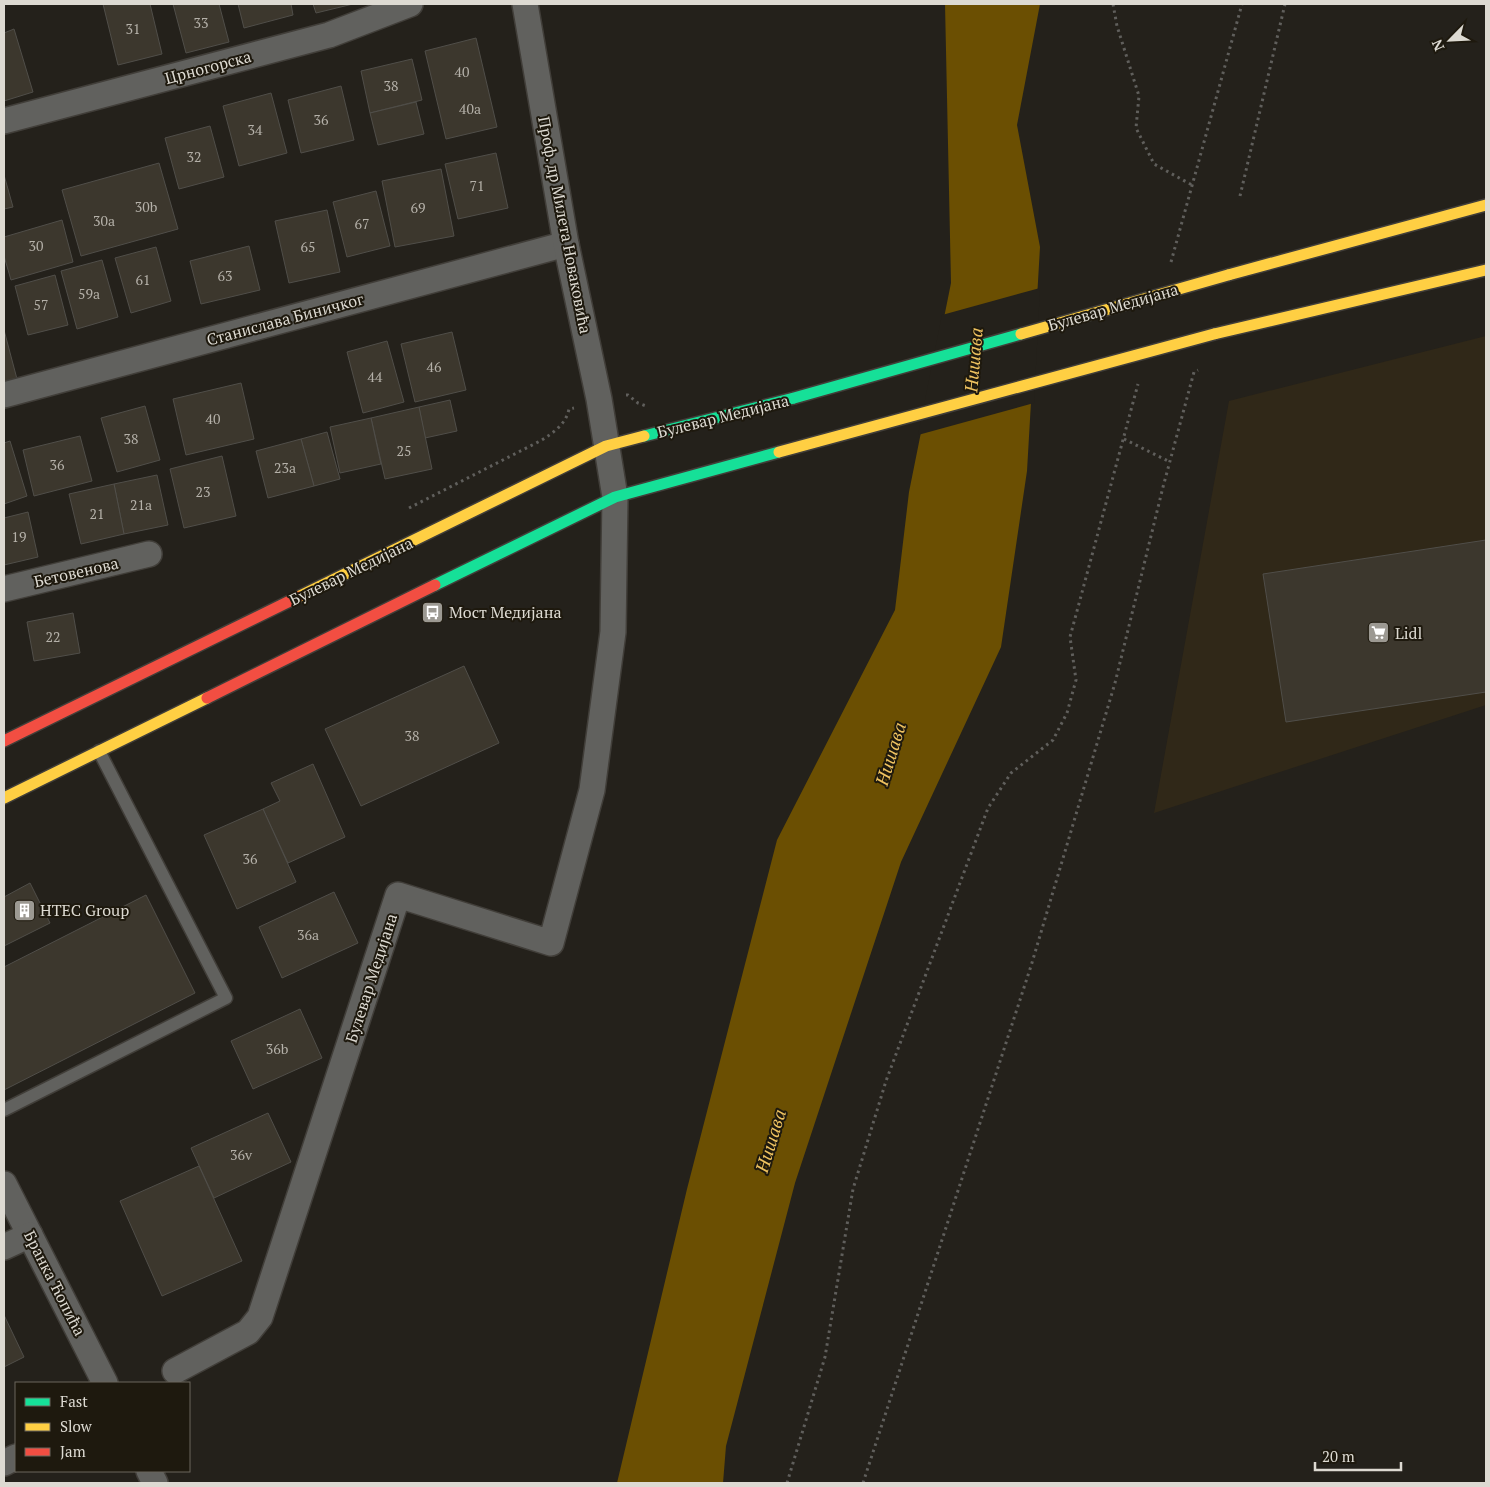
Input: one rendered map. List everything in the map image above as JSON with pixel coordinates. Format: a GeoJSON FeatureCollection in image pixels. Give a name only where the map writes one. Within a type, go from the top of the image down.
{"type":"FeatureCollection","features":[{"type":"Feature","properties":{"kind":"main road","name":"Булевар Медијана"},"geometry":{"type":"LineString","coordinates":[[4,741],[606,446],[794,398],[1228,275],[1486,205]]}},
{"type":"Feature","properties":{"kind":"main road"},"geometry":{"type":"LineString","coordinates":[[4,798],[615,497],[1214,334],[1486,270]]}},
{"type":"Feature","properties":{"kind":"street","name":"Црногорска"},"geometry":{"type":"LineString","coordinates":[[4,122],[329,36],[410,4]]}},
{"type":"Feature","properties":{"kind":"street","name":"Проф. др Милета Новаковића"},"geometry":{"type":"LineString","coordinates":[[525,4],[566,244],[599,399],[615,497]]}},
{"type":"Feature","properties":{"kind":"street","name":"Станислава Биничког"},"geometry":{"type":"LineString","coordinates":[[4,395],[566,244]]}},
{"type":"Feature","properties":{"kind":"street","name":"Булевар Медијана"},"geometry":{"type":"LineString","coordinates":[[175,1371],[248,1332],[260,1317],[398,896],[551,943],[592,790],[613,632],[615,497]]}},
{"type":"Feature","properties":{"kind":"street","name":"Бетовенова"},"geometry":{"type":"LineString","coordinates":[[4,589],[149,554]]}},
{"type":"Feature","properties":{"kind":"street","name":"Бранка Ћопића"},"geometry":{"type":"LineString","coordinates":[[4,1184],[104,1382]]}},
{"type":"Feature","properties":{"kind":"street"},"geometry":{"type":"LineString","coordinates":[[4,1247],[30,1235]]}},
{"type":"Feature","properties":{"kind":"street"},"geometry":{"type":"LineString","coordinates":[[150,1472],[156,1483]]}},
{"type":"Feature","properties":{"kind":"lane"},"geometry":{"type":"LineString","coordinates":[[4,1110],[226,998],[99,751]]}},
{"type":"Feature","properties":{"kind":"path"},"geometry":{"type":"LineString","coordinates":[[1113,4],[1117,26],[1139,96],[1136,128],[1154,164],[1192,185]]}},
{"type":"Feature","properties":{"kind":"path"},"geometry":{"type":"LineString","coordinates":[[1169,272],[1242,4]]}},
{"type":"Feature","properties":{"kind":"path"},"geometry":{"type":"LineString","coordinates":[[1240,196],[1285,4]]}},
{"type":"Feature","properties":{"kind":"path"},"geometry":{"type":"LineString","coordinates":[[863,1483],[1034,956],[1115,683],[1194,372]]}},
{"type":"Feature","properties":{"kind":"path"},"geometry":{"type":"LineString","coordinates":[[787,1483],[826,1357],[853,1189],[886,1081],[988,808],[1011,773],[1053,740],[1068,713],[1076,680],[1070,637],[1140,378]]}},
{"type":"Feature","properties":{"kind":"path"},"geometry":{"type":"LineString","coordinates":[[1124,439],[1170,462]]}},
{"type":"Feature","properties":{"kind":"shaded area"},"geometry":{"type":"Polygon","coordinates":[[[1486,336],[1486,705],[1154,813],[1229,401],[1486,336]]]}},
{"type":"Feature","properties":{"kind":"water","name":"Нишава"},"geometry":{"type":"Polygon","coordinates":[[[945,4],[1040,4],[1017,125],[1040,247],[1027,471],[1001,647],[901,862],[795,1183],[726,1446],[723,1483],[617,1483],[687,1189],[777,840],[895,610],[909,492],[951,283],[945,4]]]}},
{"type":"Feature","properties":{"kind":"pier"},"geometry":{"type":"Polygon","coordinates":[[[1040,288],[1034,403],[918,435],[942,315],[1040,288]]]}},
{"type":"Feature","properties":{"kind":"building"},"geometry":{"type":"Polygon","coordinates":[[[103,4],[150,4],[162,54],[118,65],[103,4]]]}},
{"type":"Feature","properties":{"kind":"building"},"geometry":{"type":"Polygon","coordinates":[[[173,4],[219,4],[229,42],[186,53],[173,4]]]}},
{"type":"Feature","properties":{"kind":"building"},"geometry":{"type":"Polygon","coordinates":[[[238,4],[291,4],[293,15],[244,28],[238,4]]]}},
{"type":"Feature","properties":{"kind":"building"},"geometry":{"type":"Polygon","coordinates":[[[313,4],[353,4],[316,13],[313,4]]]}},
{"type":"Feature","properties":{"kind":"building"},"geometry":{"type":"Polygon","coordinates":[[[14,29],[33,92],[4,101],[4,33],[14,29]]]}},
{"type":"Feature","properties":{"kind":"building"},"geometry":{"type":"Polygon","coordinates":[[[476,38],[497,127],[446,139],[425,51],[476,38]]]}},
{"type":"Feature","properties":{"kind":"building"},"geometry":{"type":"Polygon","coordinates":[[[412,59],[422,100],[370,113],[361,71],[412,59]]]}},
{"type":"Feature","properties":{"kind":"building"},"geometry":{"type":"Polygon","coordinates":[[[341,86],[354,140],[301,153],[288,100],[341,86]]]}},
{"type":"Feature","properties":{"kind":"building"},"geometry":{"type":"Polygon","coordinates":[[[271,93],[287,153],[239,166],[223,106],[271,93]]]}},
{"type":"Feature","properties":{"kind":"building"},"geometry":{"type":"Polygon","coordinates":[[[416,102],[424,134],[378,145],[370,113],[416,102]]]}},
{"type":"Feature","properties":{"kind":"building"},"geometry":{"type":"Polygon","coordinates":[[[210,126],[224,177],[179,189],[165,138],[210,126]]]}},
{"type":"Feature","properties":{"kind":"building"},"geometry":{"type":"Polygon","coordinates":[[[496,153],[508,208],[458,219],[445,164],[496,153]]]}},
{"type":"Feature","properties":{"kind":"building"},"geometry":{"type":"Polygon","coordinates":[[[159,163],[178,229],[81,256],[62,190],[159,163]]]}},
{"type":"Feature","properties":{"kind":"building"},"geometry":{"type":"Polygon","coordinates":[[[441,169],[454,236],[395,247],[382,181],[441,169]]]}},
{"type":"Feature","properties":{"kind":"building"},"geometry":{"type":"Polygon","coordinates":[[[4,175],[13,207],[4,209],[4,175]]]}},
{"type":"Feature","properties":{"kind":"building"},"geometry":{"type":"Polygon","coordinates":[[[376,191],[390,246],[347,257],[333,202],[376,191]]]}},
{"type":"Feature","properties":{"kind":"building"},"geometry":{"type":"Polygon","coordinates":[[[327,210],[340,272],[289,283],[275,221],[327,210]]]}},
{"type":"Feature","properties":{"kind":"building"},"geometry":{"type":"Polygon","coordinates":[[[62,220],[73,262],[11,280],[4,256],[4,237],[62,220]]]}},
{"type":"Feature","properties":{"kind":"building"},"geometry":{"type":"Polygon","coordinates":[[[249,246],[260,290],[201,304],[190,261],[249,246]]]}},
{"type":"Feature","properties":{"kind":"building"},"geometry":{"type":"Polygon","coordinates":[[[156,247],[171,301],[131,313],[115,258],[156,247]]]}},
{"type":"Feature","properties":{"kind":"building"},"geometry":{"type":"Polygon","coordinates":[[[102,260],[118,317],[77,329],[61,271],[102,260]]]}},
{"type":"Feature","properties":{"kind":"building"},"geometry":{"type":"Polygon","coordinates":[[[55,275],[68,325],[28,335],[15,286],[55,275]]]}},
{"type":"Feature","properties":{"kind":"building"},"geometry":{"type":"Polygon","coordinates":[[[4,330],[17,379],[4,382],[4,330]]]}},
{"type":"Feature","properties":{"kind":"building"},"geometry":{"type":"Polygon","coordinates":[[[452,332],[466,390],[415,402],[401,344],[452,332]]]}},
{"type":"Feature","properties":{"kind":"building"},"geometry":{"type":"Polygon","coordinates":[[[387,341],[404,402],[363,413],[347,352],[387,341]]]}},
{"type":"Feature","properties":{"kind":"building"},"geometry":{"type":"Polygon","coordinates":[[[241,383],[254,439],[186,455],[173,399],[241,383]]]}},
{"type":"Feature","properties":{"kind":"building"},"geometry":{"type":"Polygon","coordinates":[[[450,400],[457,431],[425,438],[419,407],[450,400]]]}},
{"type":"Feature","properties":{"kind":"building"},"geometry":{"type":"Polygon","coordinates":[[[145,406],[160,460],[117,472],[101,418],[145,406]]]}},
{"type":"Feature","properties":{"kind":"building"},"geometry":{"type":"Polygon","coordinates":[[[419,407],[432,469],[385,479],[371,418],[419,407]]]}},
{"type":"Feature","properties":{"kind":"building"},"geometry":{"type":"Polygon","coordinates":[[[371,418],[381,464],[340,473],[330,427],[371,418]]]}},
{"type":"Feature","properties":{"kind":"building"},"geometry":{"type":"Polygon","coordinates":[[[327,432],[340,479],[314,486],[301,439],[327,432]]]}},
{"type":"Feature","properties":{"kind":"building"},"geometry":{"type":"Polygon","coordinates":[[[80,436],[92,481],[34,496],[23,450],[80,436]]]}},
{"type":"Feature","properties":{"kind":"building"},"geometry":{"type":"Polygon","coordinates":[[[301,439],[314,486],[268,498],[256,451],[301,439]]]}},
{"type":"Feature","properties":{"kind":"building"},"geometry":{"type":"Polygon","coordinates":[[[10,441],[27,496],[4,504],[4,443],[10,441]]]}},
{"type":"Feature","properties":{"kind":"building"},"geometry":{"type":"Polygon","coordinates":[[[222,456],[236,516],[184,528],[170,469],[222,456]]]}},
{"type":"Feature","properties":{"kind":"building"},"geometry":{"type":"Polygon","coordinates":[[[157,475],[168,525],[124,534],[114,484],[157,475]]]}},
{"type":"Feature","properties":{"kind":"building"},"geometry":{"type":"Polygon","coordinates":[[[114,484],[124,534],[81,544],[69,494],[114,484]]]}},
{"type":"Feature","properties":{"kind":"building"},"geometry":{"type":"Polygon","coordinates":[[[28,512],[38,557],[4,565],[4,518],[28,512]]]}},
{"type":"Feature","properties":{"kind":"building","name":"Lidl"},"geometry":{"type":"Polygon","coordinates":[[[1486,540],[1486,692],[1286,722],[1263,574],[1486,540]]]}},
{"type":"Feature","properties":{"kind":"building"},"geometry":{"type":"Polygon","coordinates":[[[73,613],[80,653],[34,661],[27,622],[73,613]]]}},
{"type":"Feature","properties":{"kind":"building"},"geometry":{"type":"Polygon","coordinates":[[[464,666],[499,743],[361,806],[325,729],[464,666]]]}},
{"type":"Feature","properties":{"kind":"building"},"geometry":{"type":"Polygon","coordinates":[[[313,764],[345,837],[288,863],[263,809],[280,801],[271,783],[313,764]]]}},
{"type":"Feature","properties":{"kind":"building"},"geometry":{"type":"Polygon","coordinates":[[[263,809],[296,882],[237,909],[204,835],[263,809]]]}},
{"type":"Feature","properties":{"kind":"building","name":"HTEC Group"},"geometry":{"type":"Polygon","coordinates":[[[30,883],[50,923],[4,946],[4,897],[30,883]]]}},
{"type":"Feature","properties":{"kind":"building"},"geometry":{"type":"Polygon","coordinates":[[[334,892],[358,943],[282,978],[259,927],[334,892]]]}},
{"type":"Feature","properties":{"kind":"building"},"geometry":{"type":"Polygon","coordinates":[[[146,895],[195,993],[4,1090],[4,967],[146,895]]]}},
{"type":"Feature","properties":{"kind":"building"},"geometry":{"type":"Polygon","coordinates":[[[300,1009],[322,1058],[253,1089],[231,1041],[300,1009]]]}},
{"type":"Feature","properties":{"kind":"building"},"geometry":{"type":"Polygon","coordinates":[[[268,1113],[291,1162],[214,1198],[191,1148],[268,1113]]]}},
{"type":"Feature","properties":{"kind":"building"},"geometry":{"type":"Polygon","coordinates":[[[199,1166],[242,1261],[162,1296],[120,1201],[199,1166]]]}},
{"type":"Feature","properties":{"kind":"building"},"geometry":{"type":"Polygon","coordinates":[[[4,1315],[24,1357],[4,1367],[4,1315]]]}},
{"type":"Feature","properties":{"kind":"traffic: fast"},"geometry":{"type":"LineString","coordinates":[[794,398],[1021,334]]}},
{"type":"Feature","properties":{"kind":"traffic: fast"},"geometry":{"type":"LineString","coordinates":[[644,436],[794,398]]}},
{"type":"Feature","properties":{"kind":"traffic: fast"},"geometry":{"type":"LineString","coordinates":[[435,585],[615,497],[779,452]]}},
{"type":"Feature","properties":{"kind":"traffic: slow"},"geometry":{"type":"LineString","coordinates":[[1228,275],[1486,205]]}},
{"type":"Feature","properties":{"kind":"traffic: slow"},"geometry":{"type":"LineString","coordinates":[[1214,334],[1486,270]]}},
{"type":"Feature","properties":{"kind":"traffic: slow"},"geometry":{"type":"LineString","coordinates":[[1021,334],[1228,275]]}},
{"type":"Feature","properties":{"kind":"traffic: slow"},"geometry":{"type":"LineString","coordinates":[[779,452],[1214,334]]}},
{"type":"Feature","properties":{"kind":"traffic: slow"},"geometry":{"type":"LineString","coordinates":[[298,597],[606,446],[644,436]]}},
{"type":"Feature","properties":{"kind":"traffic: slow"},"geometry":{"type":"LineString","coordinates":[[4,798],[207,698]]}},
{"type":"Feature","properties":{"kind":"traffic: jam"},"geometry":{"type":"LineString","coordinates":[[207,698],[435,585]]}},
{"type":"Feature","properties":{"kind":"traffic: jam"},"geometry":{"type":"LineString","coordinates":[[4,741],[298,597]]}},
{"type":"Feature","properties":{"kind":"place","name":"Мост Медијана"},"geometry":{"type":"Point","coordinates":[433,612]}},
{"type":"Feature","properties":{"kind":"place","name":"Lidl"},"geometry":{"type":"Point","coordinates":[1379,633]}},
{"type":"Feature","properties":{"kind":"place","name":"HTEC Group"},"geometry":{"type":"Point","coordinates":[24,910]}}]}
